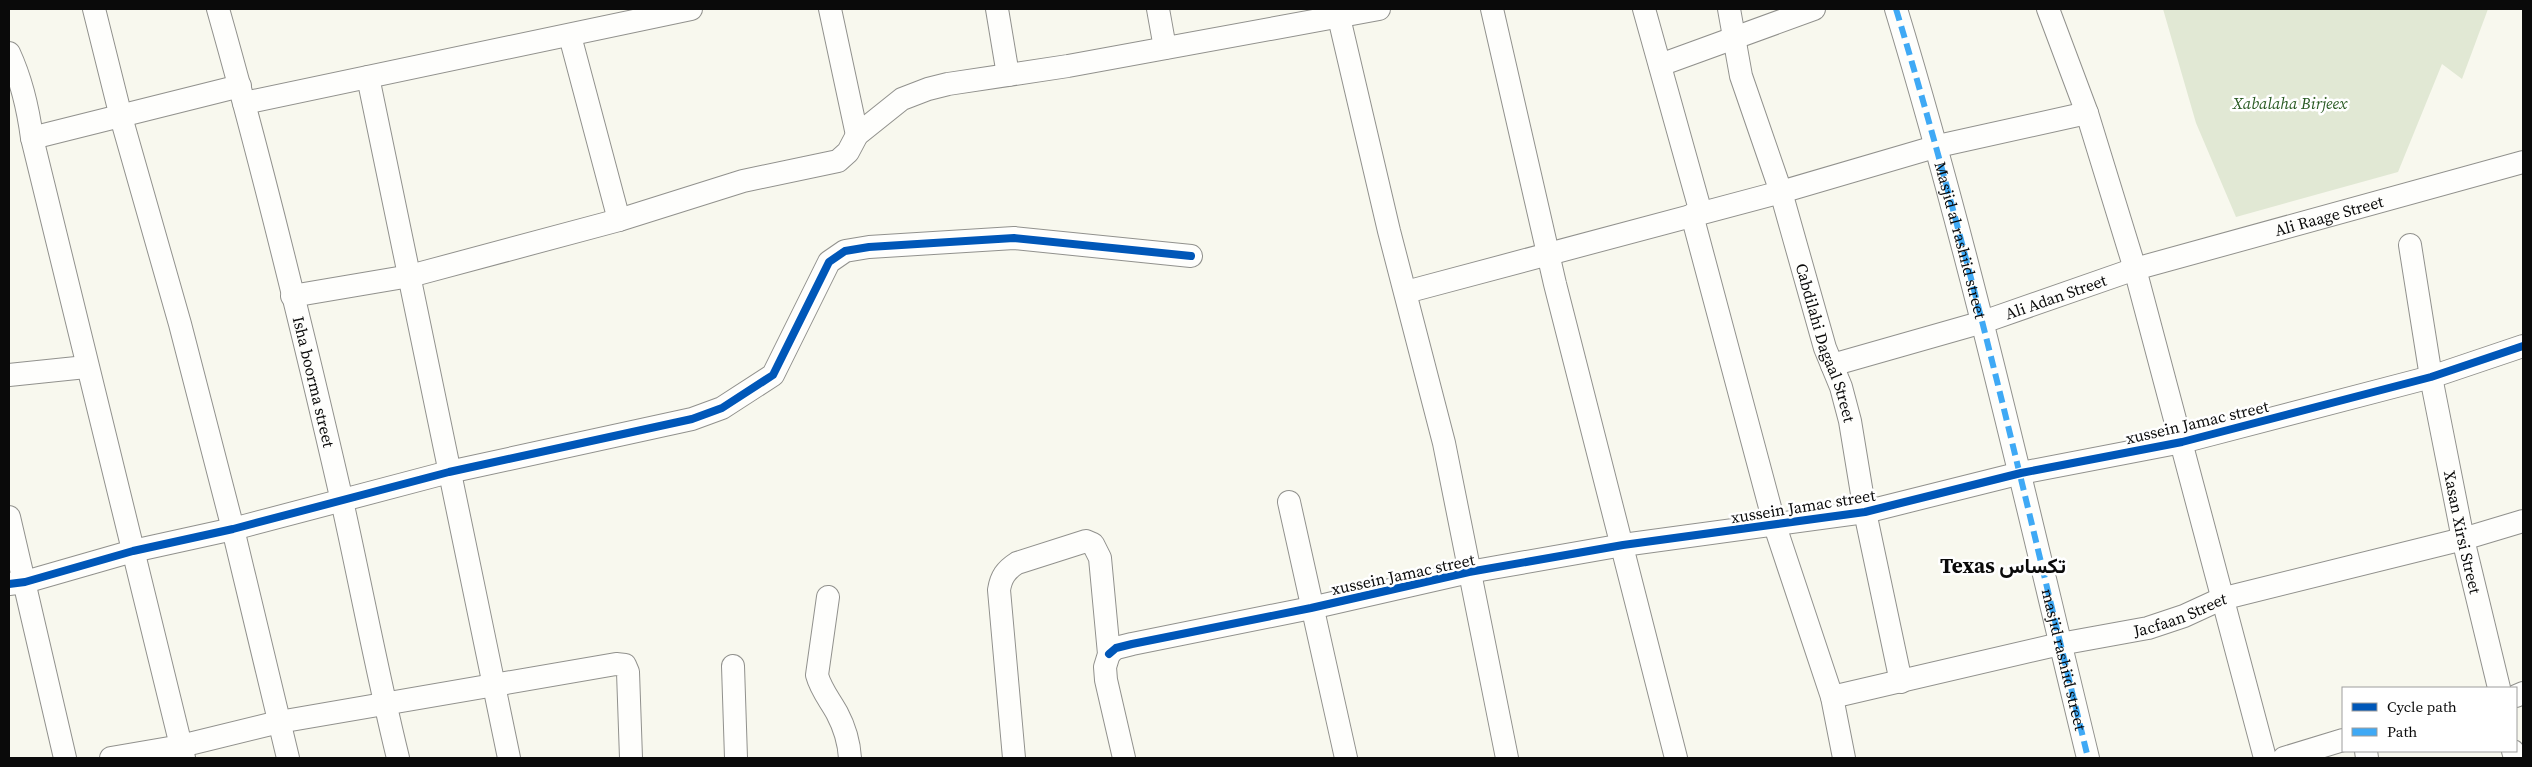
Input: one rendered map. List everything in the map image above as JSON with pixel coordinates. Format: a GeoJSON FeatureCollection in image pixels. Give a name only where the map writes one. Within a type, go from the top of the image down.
{"type":"FeatureCollection","features":[{"type":"Feature","properties":{"kind":"street"},"geometry":{"type":"LineString","coordinates":[[94,9],[121,117],[180,324],[233,529],[288,758]]}},
{"type":"Feature","properties":{"kind":"street","name":"Isha boorma street"},"geometry":{"type":"LineString","coordinates":[[218,9],[242,95],[342,501],[384,703],[398,758]]}},
{"type":"Feature","properties":{"kind":"street"},"geometry":{"type":"LineString","coordinates":[[32,138],[121,117],[242,95],[368,78],[691,9]]}},
{"type":"Feature","properties":{"kind":"street"},"geometry":{"type":"LineString","coordinates":[[830,9],[857,135]]}},
{"type":"Feature","properties":{"kind":"street"},"geometry":{"type":"LineString","coordinates":[[997,9],[1008,75]]}},
{"type":"Feature","properties":{"kind":"street"},"geometry":{"type":"LineString","coordinates":[[1158,9],[1165,48]]}},
{"type":"Feature","properties":{"kind":"street"},"geometry":{"type":"LineString","coordinates":[[292,296],[410,276],[619,220],[743,181],[838,161],[848,152],[857,135],[902,100],[948,84],[1165,48],[1338,13],[1378,9]]}},
{"type":"Feature","properties":{"kind":"street"},"geometry":{"type":"LineString","coordinates":[[1492,9],[1548,255],[1676,758]]}},
{"type":"Feature","properties":{"kind":"street"},"geometry":{"type":"LineString","coordinates":[[1644,9],[1660,65],[1775,526],[1832,697],[1844,758]]}},
{"type":"Feature","properties":{"kind":"street","name":"Cabdilahi Dagaal Street"},"geometry":{"type":"LineString","coordinates":[[1729,9],[1741,76],[1781,192],[1850,421],[1865,512],[1900,682]]}},
{"type":"Feature","properties":{"kind":"street"},"geometry":{"type":"LineString","coordinates":[[1660,65],[1814,9]]}},
{"type":"Feature","properties":{"kind":"street","name":"Masjid al rashiid street"},"geometry":{"type":"LineString","coordinates":[[1896,9],[1938,146],[2021,473]]}},
{"type":"Feature","properties":{"kind":"street"},"geometry":{"type":"LineString","coordinates":[[2048,9],[2087,113],[2135,269],[2264,758]]}},
{"type":"Feature","properties":{"kind":"street"},"geometry":{"type":"LineString","coordinates":[[1338,13],[1389,231],[1444,443],[1507,758]]}},
{"type":"Feature","properties":{"kind":"street"},"geometry":{"type":"LineString","coordinates":[[570,36],[619,220]]}},
{"type":"Feature","properties":{"kind":"street"},"geometry":{"type":"LineString","coordinates":[[9,53],[20,75],[28,108],[32,138],[86,366],[182,752]]}},
{"type":"Feature","properties":{"kind":"street"},"geometry":{"type":"LineString","coordinates":[[368,78],[509,758]]}},
{"type":"Feature","properties":{"kind":"street"},"geometry":{"type":"LineString","coordinates":[[1406,292],[1781,192],[1938,146],[2087,113]]}},
{"type":"Feature","properties":{"kind":"street","name":"Ali Raage Street"},"geometry":{"type":"LineString","coordinates":[[2135,269],[2523,162]]}},
{"type":"Feature","properties":{"kind":"street"},"geometry":{"type":"LineString","coordinates":[[17,583],[133,551],[233,529],[449,472],[692,419],[722,408],[773,375],[829,262],[845,251],[869,247],[1014,238],[1192,256]]}},
{"type":"Feature","properties":{"kind":"street","name":"Xasan Xirsi Street"},"geometry":{"type":"LineString","coordinates":[[2410,245],[2431,377],[2463,538],[2499,687]]}},
{"type":"Feature","properties":{"kind":"street","name":"Ali Adan Street"},"geometry":{"type":"LineString","coordinates":[[1832,365],[1983,322],[2135,269]]}},
{"type":"Feature","properties":{"kind":"street","name":"xussein Jamac street"},"geometry":{"type":"LineString","coordinates":[[1109,654],[1116,648],[1132,644],[1311,608],[1469,572],[1623,546],[1865,512],[2021,473],[2182,442],[2431,377],[2523,346]]}},
{"type":"Feature","properties":{"kind":"street"},"geometry":{"type":"LineString","coordinates":[[9,375],[86,366]]}},
{"type":"Feature","properties":{"kind":"street","name":"masjid rashiid street"},"geometry":{"type":"LineString","coordinates":[[2021,473],[2088,758]]}},
{"type":"Feature","properties":{"kind":"street"},"geometry":{"type":"LineString","coordinates":[[1289,502],[1311,608],[1346,758]]}},
{"type":"Feature","properties":{"kind":"street"},"geometry":{"type":"LineString","coordinates":[[9,517],[17,583],[65,758]]}},
{"type":"Feature","properties":{"kind":"street","name":"Jacfaan Street"},"geometry":{"type":"LineString","coordinates":[[1832,697],[2060,644],[2148,628],[2184,616],[2221,599],[2523,521]]}},
{"type":"Feature","properties":{"kind":"street"},"geometry":{"type":"LineString","coordinates":[[1014,758],[999,590],[1000,580],[1007,569],[1017,563],[1086,541],[1094,544],[1100,558],[1109,654],[1105,667],[1106,680],[1124,758]]}},
{"type":"Feature","properties":{"kind":"street"},"geometry":{"type":"LineString","coordinates":[[828,596],[817,675],[820,686],[837,713],[847,734],[850,758]]}},
{"type":"Feature","properties":{"kind":"street"},"geometry":{"type":"LineString","coordinates":[[111,758],[182,752],[279,722],[616,664],[625,665],[628,672],[631,758]]}},
{"type":"Feature","properties":{"kind":"street"},"geometry":{"type":"LineString","coordinates":[[733,666],[736,758]]}},
{"type":"Feature","properties":{"kind":"street"},"geometry":{"type":"LineString","coordinates":[[2284,758],[2342,740]]}},
{"type":"Feature","properties":{"kind":"green space","name":"Xabalaha Birjeex"},"geometry":{"type":"Polygon","coordinates":[[[2163,9],[2488,9],[2462,79],[2442,64],[2398,172],[2236,217],[2196,123],[2163,9]]]}},
{"type":"Feature","properties":{"kind":"marked path"},"geometry":{"type":"LineString","coordinates":[[1896,9],[1974,288],[2088,758]]}},
{"type":"Feature","properties":{"kind":"cycle path"},"geometry":{"type":"LineString","coordinates":[[9,584],[25,582],[133,551],[233,529],[449,472],[692,419],[722,408],[773,375],[829,262],[845,251],[869,247],[1014,238],[1191,256]]}},
{"type":"Feature","properties":{"kind":"cycle path"},"geometry":{"type":"LineString","coordinates":[[1109,654],[1116,648],[1132,644],[1311,608],[1469,572],[1623,545],[1865,512],[2021,473],[2182,442],[2431,377],[2523,346]]}},
{"type":"Feature","properties":{"kind":"district","name":"Texas تكساس"},"geometry":{"type":"Point","coordinates":[2003,566]}}]}
